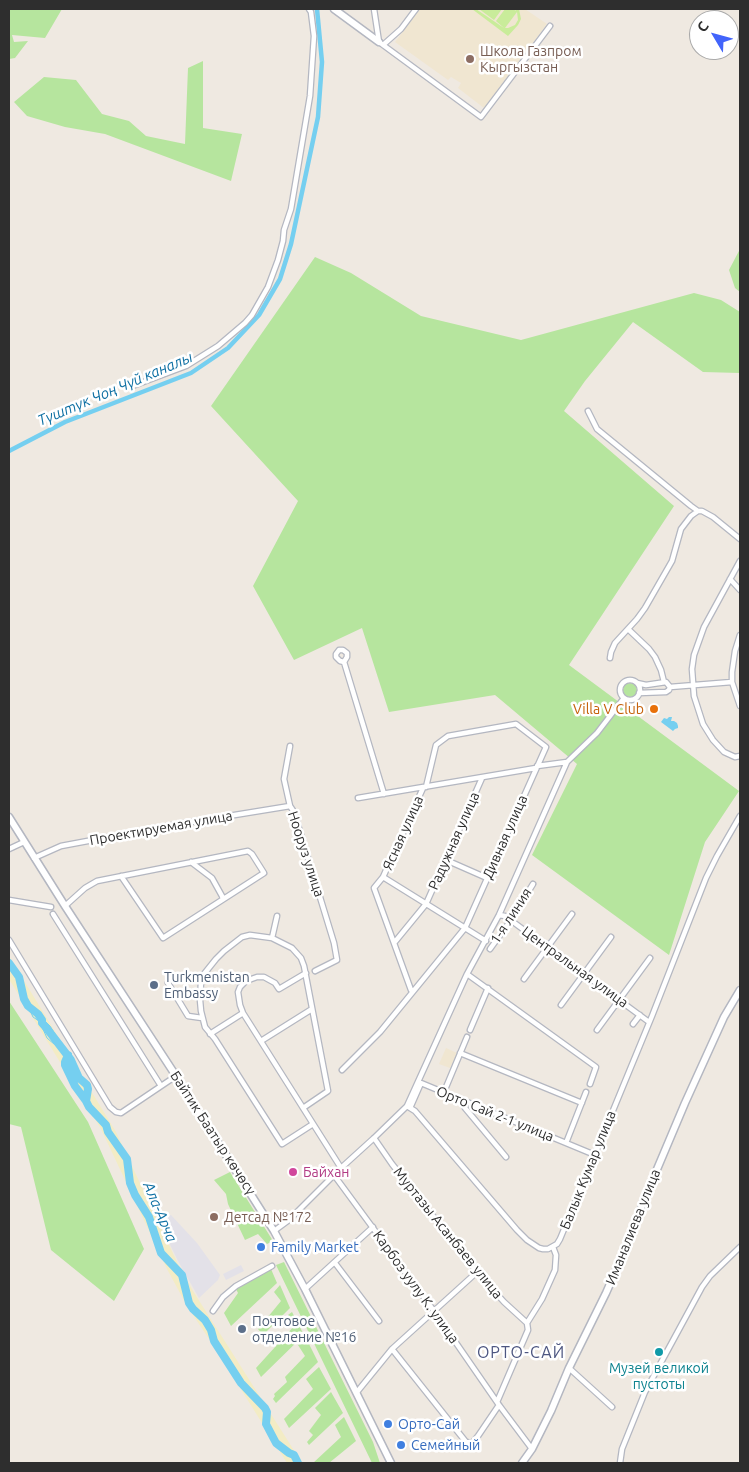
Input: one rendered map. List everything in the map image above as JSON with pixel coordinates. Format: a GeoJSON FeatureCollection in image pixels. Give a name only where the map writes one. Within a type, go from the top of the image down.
{"type":"FeatureCollection","features":[{"type":"Feature","properties":{"kind":"main road"},"geometry":{"type":"LineString","coordinates":[[334,9],[381,44]]}},
{"type":"Feature","properties":{"kind":"main road","name":"Байтик Баатыр көчөсү"},"geometry":{"type":"LineString","coordinates":[[9,817],[274,1230],[391,1463]]}},
{"type":"Feature","properties":{"kind":"main road","name":"Иманалиева улица"},"geometry":{"type":"LineString","coordinates":[[522,1463],[532,1449],[551,1411],[569,1368],[625,1250],[646,1193],[724,1017],[740,990]]}},
{"type":"Feature","properties":{"kind":"street"},"geometry":{"type":"LineString","coordinates":[[130,387],[186,366],[218,346],[252,315],[268,287],[278,260],[284,230],[291,209],[310,96],[314,36],[309,9]]}},
{"type":"Feature","properties":{"kind":"street"},"geometry":{"type":"LineString","coordinates":[[374,9],[381,44],[482,117],[550,26]]}},
{"type":"Feature","properties":{"kind":"street"},"geometry":{"type":"LineString","coordinates":[[381,44],[401,29],[416,9]]}},
{"type":"Feature","properties":{"kind":"street"},"geometry":{"type":"LineString","coordinates":[[588,411],[597,429],[698,511],[713,516],[740,539]]}},
{"type":"Feature","properties":{"kind":"street"},"geometry":{"type":"LineString","coordinates":[[610,658],[615,643],[648,602],[672,561],[681,529],[691,516],[698,511]]}},
{"type":"Feature","properties":{"kind":"street"},"geometry":{"type":"LineString","coordinates":[[740,561],[710,614],[698,640],[692,669],[693,685],[703,724],[713,740],[724,752],[735,757],[740,756]]}},
{"type":"Feature","properties":{"kind":"street"},"geometry":{"type":"LineString","coordinates":[[730,579],[740,590]]}},
{"type":"Feature","properties":{"kind":"street"},"geometry":{"type":"LineString","coordinates":[[628,629],[655,657],[664,682]]}},
{"type":"Feature","properties":{"kind":"street"},"geometry":{"type":"LineString","coordinates":[[740,636],[732,662],[732,682],[740,706]]}},
{"type":"Feature","properties":{"kind":"street"},"geometry":{"type":"LineString","coordinates":[[344,662],[384,794]]}},
{"type":"Feature","properties":{"kind":"street"},"geometry":{"type":"LineString","coordinates":[[637,683],[640,688],[639,693],[634,699],[624,698],[621,693],[621,686],[631,680],[646,685],[664,682],[668,683],[670,687]]}},
{"type":"Feature","properties":{"kind":"street"},"geometry":{"type":"LineString","coordinates":[[639,693],[666,692],[670,687],[732,682]]}},
{"type":"Feature","properties":{"kind":"street"},"geometry":{"type":"LineString","coordinates":[[274,1230],[289,1220],[340,1168],[408,1107],[468,974],[499,915],[567,762],[597,733],[624,698]]}},
{"type":"Feature","properties":{"kind":"street","name":"Ясная улица"},"geometry":{"type":"LineString","coordinates":[[394,944],[374,888],[383,877],[425,788],[436,745],[448,736],[516,724],[546,747]]}},
{"type":"Feature","properties":{"kind":"street","name":"Нооруз улица"},"geometry":{"type":"LineString","coordinates":[[290,746],[284,779],[290,806],[294,812],[334,942],[337,960],[315,971]]}},
{"type":"Feature","properties":{"kind":"street","name":"Дивная улица"},"geometry":{"type":"LineString","coordinates":[[342,1070],[380,1032],[465,928],[546,747]]}},
{"type":"Feature","properties":{"kind":"street"},"geometry":{"type":"LineString","coordinates":[[358,798],[425,788],[567,762]]}},
{"type":"Feature","properties":{"kind":"street","name":"Радужная улица"},"geometry":{"type":"LineString","coordinates":[[394,944],[426,904],[482,778]]}},
{"type":"Feature","properties":{"kind":"street","name":"Проектируемая улица"},"geometry":{"type":"LineString","coordinates":[[34,858],[61,846],[290,806]]}},
{"type":"Feature","properties":{"kind":"street","name":"Балык Кумар улица"},"geometry":{"type":"LineString","coordinates":[[408,1107],[416,1111],[527,1240],[543,1249],[553,1246],[560,1239],[595,1155],[706,878],[740,816]]}},
{"type":"Feature","properties":{"kind":"street"},"geometry":{"type":"LineString","coordinates":[[9,849],[24,842]]}},
{"type":"Feature","properties":{"kind":"street"},"geometry":{"type":"LineString","coordinates":[[65,906],[97,880],[248,852],[252,854],[264,873],[163,938],[121,876]]}},
{"type":"Feature","properties":{"kind":"street"},"geometry":{"type":"LineString","coordinates":[[446,860],[487,878]]}},
{"type":"Feature","properties":{"kind":"street"},"geometry":{"type":"LineString","coordinates":[[191,862],[212,878],[222,899]]}},
{"type":"Feature","properties":{"kind":"street"},"geometry":{"type":"LineString","coordinates":[[383,877],[486,941]]}},
{"type":"Feature","properties":{"kind":"street","name":"1-я линия"},"geometry":{"type":"LineString","coordinates":[[490,949],[511,920],[533,884]]}},
{"type":"Feature","properties":{"kind":"street"},"geometry":{"type":"LineString","coordinates":[[9,900],[51,907]]}},
{"type":"Feature","properties":{"kind":"street"},"geometry":{"type":"LineString","coordinates":[[53,914],[161,1086]]}},
{"type":"Feature","properties":{"kind":"street"},"geometry":{"type":"LineString","coordinates":[[524,978],[572,914]]}},
{"type":"Feature","properties":{"kind":"street","name":"Центральная улица"},"geometry":{"type":"LineString","coordinates":[[499,915],[511,920],[649,1022]]}},
{"type":"Feature","properties":{"kind":"street"},"geometry":{"type":"LineString","coordinates":[[272,938],[277,916]]}},
{"type":"Feature","properties":{"kind":"street"},"geometry":{"type":"LineString","coordinates":[[303,1108],[328,1091],[306,973],[300,958],[292,948],[272,938],[250,935],[242,937],[224,951],[204,974],[201,982],[200,1000],[205,1027],[215,1039],[282,1144],[312,1124]]}},
{"type":"Feature","properties":{"kind":"street"},"geometry":{"type":"LineString","coordinates":[[561,1004],[610,936]]}},
{"type":"Feature","properties":{"kind":"street"},"geometry":{"type":"LineString","coordinates":[[9,940],[110,1107],[116,1112],[121,1112],[176,1076]]}},
{"type":"Feature","properties":{"kind":"street"},"geometry":{"type":"LineString","coordinates":[[394,944],[413,991]]}},
{"type":"Feature","properties":{"kind":"street"},"geometry":{"type":"LineString","coordinates":[[597,1030],[650,958]]}},
{"type":"Feature","properties":{"kind":"street"},"geometry":{"type":"LineString","coordinates":[[306,973],[279,989],[269,979],[264,977],[257,977],[246,981],[238,992],[240,1005],[243,1014],[340,1168]]}},
{"type":"Feature","properties":{"kind":"street"},"geometry":{"type":"LineString","coordinates":[[468,974],[596,1067],[590,1084]]}},
{"type":"Feature","properties":{"kind":"street"},"geometry":{"type":"LineString","coordinates":[[168,983],[188,1016],[202,1018]]}},
{"type":"Feature","properties":{"kind":"street"},"geometry":{"type":"LineString","coordinates":[[470,1030],[488,988]]}},
{"type":"Feature","properties":{"kind":"street"},"geometry":{"type":"LineString","coordinates":[[261,1041],[312,1009]]}},
{"type":"Feature","properties":{"kind":"street"},"geometry":{"type":"LineString","coordinates":[[210,1034],[243,1014]]}},
{"type":"Feature","properties":{"kind":"street"},"geometry":{"type":"LineString","coordinates":[[633,1024],[640,1015]]}},
{"type":"Feature","properties":{"kind":"street"},"geometry":{"type":"LineString","coordinates":[[444,1092],[467,1037]]}},
{"type":"Feature","properties":{"kind":"street"},"geometry":{"type":"LineString","coordinates":[[460,1053],[582,1103]]}},
{"type":"Feature","properties":{"kind":"street","name":"Орто Сай 2-1 улица"},"geometry":{"type":"LineString","coordinates":[[408,1107],[421,1084],[595,1155]]}},
{"type":"Feature","properties":{"kind":"street"},"geometry":{"type":"LineString","coordinates":[[566,1143],[586,1092]]}},
{"type":"Feature","properties":{"kind":"street"},"geometry":{"type":"LineString","coordinates":[[460,1099],[465,1108],[506,1157]]}},
{"type":"Feature","properties":{"kind":"street","name":"Муртазы Асанбаев улица"},"geometry":{"type":"LineString","coordinates":[[374,1138],[392,1164],[478,1272],[504,1302],[527,1323]]}},
{"type":"Feature","properties":{"kind":"street","name":"Карбоз уулу К. улица"},"geometry":{"type":"LineString","coordinates":[[334,1175],[532,1449]]}},
{"type":"Feature","properties":{"kind":"street"},"geometry":{"type":"LineString","coordinates":[[305,1289],[373,1227]]}},
{"type":"Feature","properties":{"kind":"street"},"geometry":{"type":"LineString","coordinates":[[392,1349],[466,1442],[472,1443],[498,1404],[528,1330],[527,1323],[542,1298],[555,1270],[556,1255],[553,1246]]}},
{"type":"Feature","properties":{"kind":"street"},"geometry":{"type":"LineString","coordinates":[[620,1463],[622,1449],[645,1392],[702,1287],[710,1276],[740,1247]]}},
{"type":"Feature","properties":{"kind":"street"},"geometry":{"type":"LineString","coordinates":[[335,1263],[379,1321]]}},
{"type":"Feature","properties":{"kind":"street"},"geometry":{"type":"LineString","coordinates":[[213,1311],[223,1297],[236,1286],[272,1266]]}},
{"type":"Feature","properties":{"kind":"street"},"geometry":{"type":"LineString","coordinates":[[357,1392],[392,1349],[478,1272]]}},
{"type":"Feature","properties":{"kind":"street"},"geometry":{"type":"LineString","coordinates":[[569,1368],[612,1407]]}},
{"type":"Feature","properties":{"kind":"shaded area","name":"Школа Газпром Кыргызстан"},"geometry":{"type":"Polygon","coordinates":[[[420,9],[525,9],[547,24],[484,108],[458,88],[461,83],[451,77],[448,80],[395,42],[420,9]]]}},
{"type":"Feature","properties":{"kind":"shaded area"},"geometry":{"type":"Polygon","coordinates":[[[446,1048],[457,1053],[450,1068],[439,1064],[446,1048]]]}},
{"type":"Feature","properties":{"kind":"shaded area"},"geometry":{"type":"Polygon","coordinates":[[[171,1215],[197,1243],[220,1275],[218,1280],[199,1298],[158,1220],[171,1215]]]}},
{"type":"Feature","properties":{"kind":"shaded area"},"geometry":{"type":"Polygon","coordinates":[[[241,1265],[244,1271],[226,1280],[223,1274],[241,1265]]]}},
{"type":"Feature","properties":{"kind":"green space"},"geometry":{"type":"Polygon","coordinates":[[[9,9],[62,9],[45,38],[12,35],[14,42],[28,41],[15,58],[9,59],[9,9]]]}},
{"type":"Feature","properties":{"kind":"green space"},"geometry":{"type":"Polygon","coordinates":[[[472,9],[476,9],[504,28],[496,21],[505,9],[516,11],[515,9],[519,9],[521,19],[508,36],[472,9]],[[517,12],[505,28],[515,25],[518,20],[517,12]]]}},
{"type":"Feature","properties":{"kind":"green space"},"geometry":{"type":"Polygon","coordinates":[[[479,9],[502,9],[494,20],[479,9]]]}},
{"type":"Feature","properties":{"kind":"green space"},"geometry":{"type":"Polygon","coordinates":[[[203,61],[203,128],[242,134],[231,181],[105,134],[65,127],[27,116],[14,102],[44,77],[76,80],[102,114],[129,121],[146,136],[185,144],[188,68],[203,61]]]}},
{"type":"Feature","properties":{"kind":"green space"},"geometry":{"type":"Polygon","coordinates":[[[740,249],[740,292],[735,288],[729,270],[740,249]]]}},
{"type":"Feature","properties":{"kind":"green space"},"geometry":{"type":"Polygon","coordinates":[[[315,257],[351,273],[421,316],[521,340],[694,293],[721,300],[740,312],[740,373],[703,372],[633,322],[585,381],[564,411],[674,506],[569,665],[739,791],[705,842],[669,955],[532,855],[577,764],[495,695],[389,712],[362,628],[294,660],[253,586],[298,501],[211,406],[315,257]]]}},
{"type":"Feature","properties":{"kind":"green space"},"geometry":{"type":"Polygon","coordinates":[[[627,683],[633,683],[637,690],[633,697],[627,697],[623,693],[623,687],[627,683]]]}},
{"type":"Feature","properties":{"kind":"green space"},"geometry":{"type":"Polygon","coordinates":[[[9,1001],[88,1122],[144,1249],[114,1301],[51,1250],[21,1127],[9,1124],[9,1001]]]}},
{"type":"Feature","properties":{"kind":"green space"},"geometry":{"type":"Polygon","coordinates":[[[230,1172],[273,1241],[267,1244],[258,1234],[245,1240],[228,1204],[226,1194],[214,1180],[230,1172]]]}},
{"type":"Feature","properties":{"kind":"green space"},"geometry":{"type":"Polygon","coordinates":[[[284,1262],[373,1442],[380,1463],[372,1463],[276,1265],[284,1262]]]}},
{"type":"Feature","properties":{"kind":"green space"},"geometry":{"type":"Polygon","coordinates":[[[271,1269],[277,1283],[231,1326],[224,1313],[238,1293],[236,1289],[271,1269]]]}},
{"type":"Feature","properties":{"kind":"green space"},"geometry":{"type":"Polygon","coordinates":[[[280,1285],[290,1308],[263,1335],[258,1329],[281,1301],[274,1292],[280,1285]]]}},
{"type":"Feature","properties":{"kind":"green space"},"geometry":{"type":"Polygon","coordinates":[[[292,1312],[304,1335],[261,1377],[256,1368],[295,1325],[288,1315],[292,1312]]]}},
{"type":"Feature","properties":{"kind":"green space"},"geometry":{"type":"Polygon","coordinates":[[[306,1338],[318,1362],[276,1403],[273,1399],[274,1394],[287,1382],[285,1377],[305,1356],[298,1345],[306,1338]]]}},
{"type":"Feature","properties":{"kind":"green space"},"geometry":{"type":"Polygon","coordinates":[[[319,1367],[331,1389],[289,1428],[284,1419],[313,1389],[306,1379],[319,1367]]]}},
{"type":"Feature","properties":{"kind":"green space"},"geometry":{"type":"Polygon","coordinates":[[[331,1392],[343,1413],[309,1445],[307,1442],[313,1435],[309,1431],[321,1415],[315,1408],[331,1392]]]}},
{"type":"Feature","properties":{"kind":"green space"},"geometry":{"type":"Polygon","coordinates":[[[344,1417],[356,1441],[329,1463],[313,1463],[341,1437],[335,1425],[344,1417]]]}},
{"type":"Feature","properties":{"kind":"sand"},"geometry":{"type":"Polygon","coordinates":[[[9,956],[116,1132],[178,1264],[193,1291],[302,1463],[287,1463],[187,1306],[167,1269],[101,1129],[9,979],[9,956]]]}},
{"type":"Feature","properties":{"kind":"water"},"geometry":{"type":"Polygon","coordinates":[[[672,717],[671,721],[677,723],[678,726],[673,731],[661,722],[664,718],[667,719],[672,717]]]}},
{"type":"Feature","properties":{"kind":"waterway","name":"Түштүк Чоң Чүй каналы"},"geometry":{"type":"LineString","coordinates":[[9,451],[65,422],[191,373],[228,348],[259,315],[280,279],[291,244],[318,117],[322,62],[317,9]]}},
{"type":"Feature","properties":{"kind":"waterway","name":"Ала-Арча"},"geometry":{"type":"LineString","coordinates":[[9,963],[19,977],[24,999],[28,1006],[38,1014],[42,1023],[71,1060],[79,1078],[87,1085],[86,1101],[89,1107],[106,1125],[108,1132],[127,1159],[130,1183],[135,1195],[149,1217],[161,1253],[182,1275],[189,1303],[205,1320],[211,1330],[214,1341],[241,1383],[265,1408],[267,1412],[266,1424],[276,1443],[294,1455],[298,1463]]}},
{"type":"Feature","properties":{"kind":"waterway","name":"Ала-Арча"},"geometry":{"type":"LineString","coordinates":[[28,1006],[33,1017],[42,1023],[47,1038],[54,1044],[59,1045]]}},
{"type":"Feature","properties":{"kind":"waterway","name":"Ала-Арча"},"geometry":{"type":"LineString","coordinates":[[42,1020],[50,1026],[55,1034],[55,1040]]}},
{"type":"Feature","properties":{"kind":"waterway"},"geometry":{"type":"LineString","coordinates":[[68,1055],[65,1065],[75,1086],[86,1101]]}},
{"type":"Feature","properties":{"kind":"place","name":"Школа Газпром Кыргызстан"},"geometry":{"type":"Point","coordinates":[470,59]}},
{"type":"Feature","properties":{"kind":"place","name":"Villa V Club"},"geometry":{"type":"Point","coordinates":[654,709]}},
{"type":"Feature","properties":{"kind":"place","name":"Turkmenistan Embassy"},"geometry":{"type":"Point","coordinates":[154,985]}},
{"type":"Feature","properties":{"kind":"place","name":"Байхан"},"geometry":{"type":"Point","coordinates":[293,1172]}},
{"type":"Feature","properties":{"kind":"place","name":"Детсад №172"},"geometry":{"type":"Point","coordinates":[214,1217]}},
{"type":"Feature","properties":{"kind":"place","name":"Family Market"},"geometry":{"type":"Point","coordinates":[261,1247]}},
{"type":"Feature","properties":{"kind":"place","name":"Почтовое отделение №16"},"geometry":{"type":"Point","coordinates":[242,1329]}},
{"type":"Feature","properties":{"kind":"place","name":"Музей великой пустоты"},"geometry":{"type":"Point","coordinates":[659,1352]}},
{"type":"Feature","properties":{"kind":"place","name":"Орто-Сай"},"geometry":{"type":"Point","coordinates":[388,1424]}},
{"type":"Feature","properties":{"kind":"place","name":"Семейный"},"geometry":{"type":"Point","coordinates":[401,1445]}},
{"type":"Feature","properties":{"kind":"district","name":"ОРТО-САЙ"},"geometry":{"type":"Point","coordinates":[521,1353]}}]}
